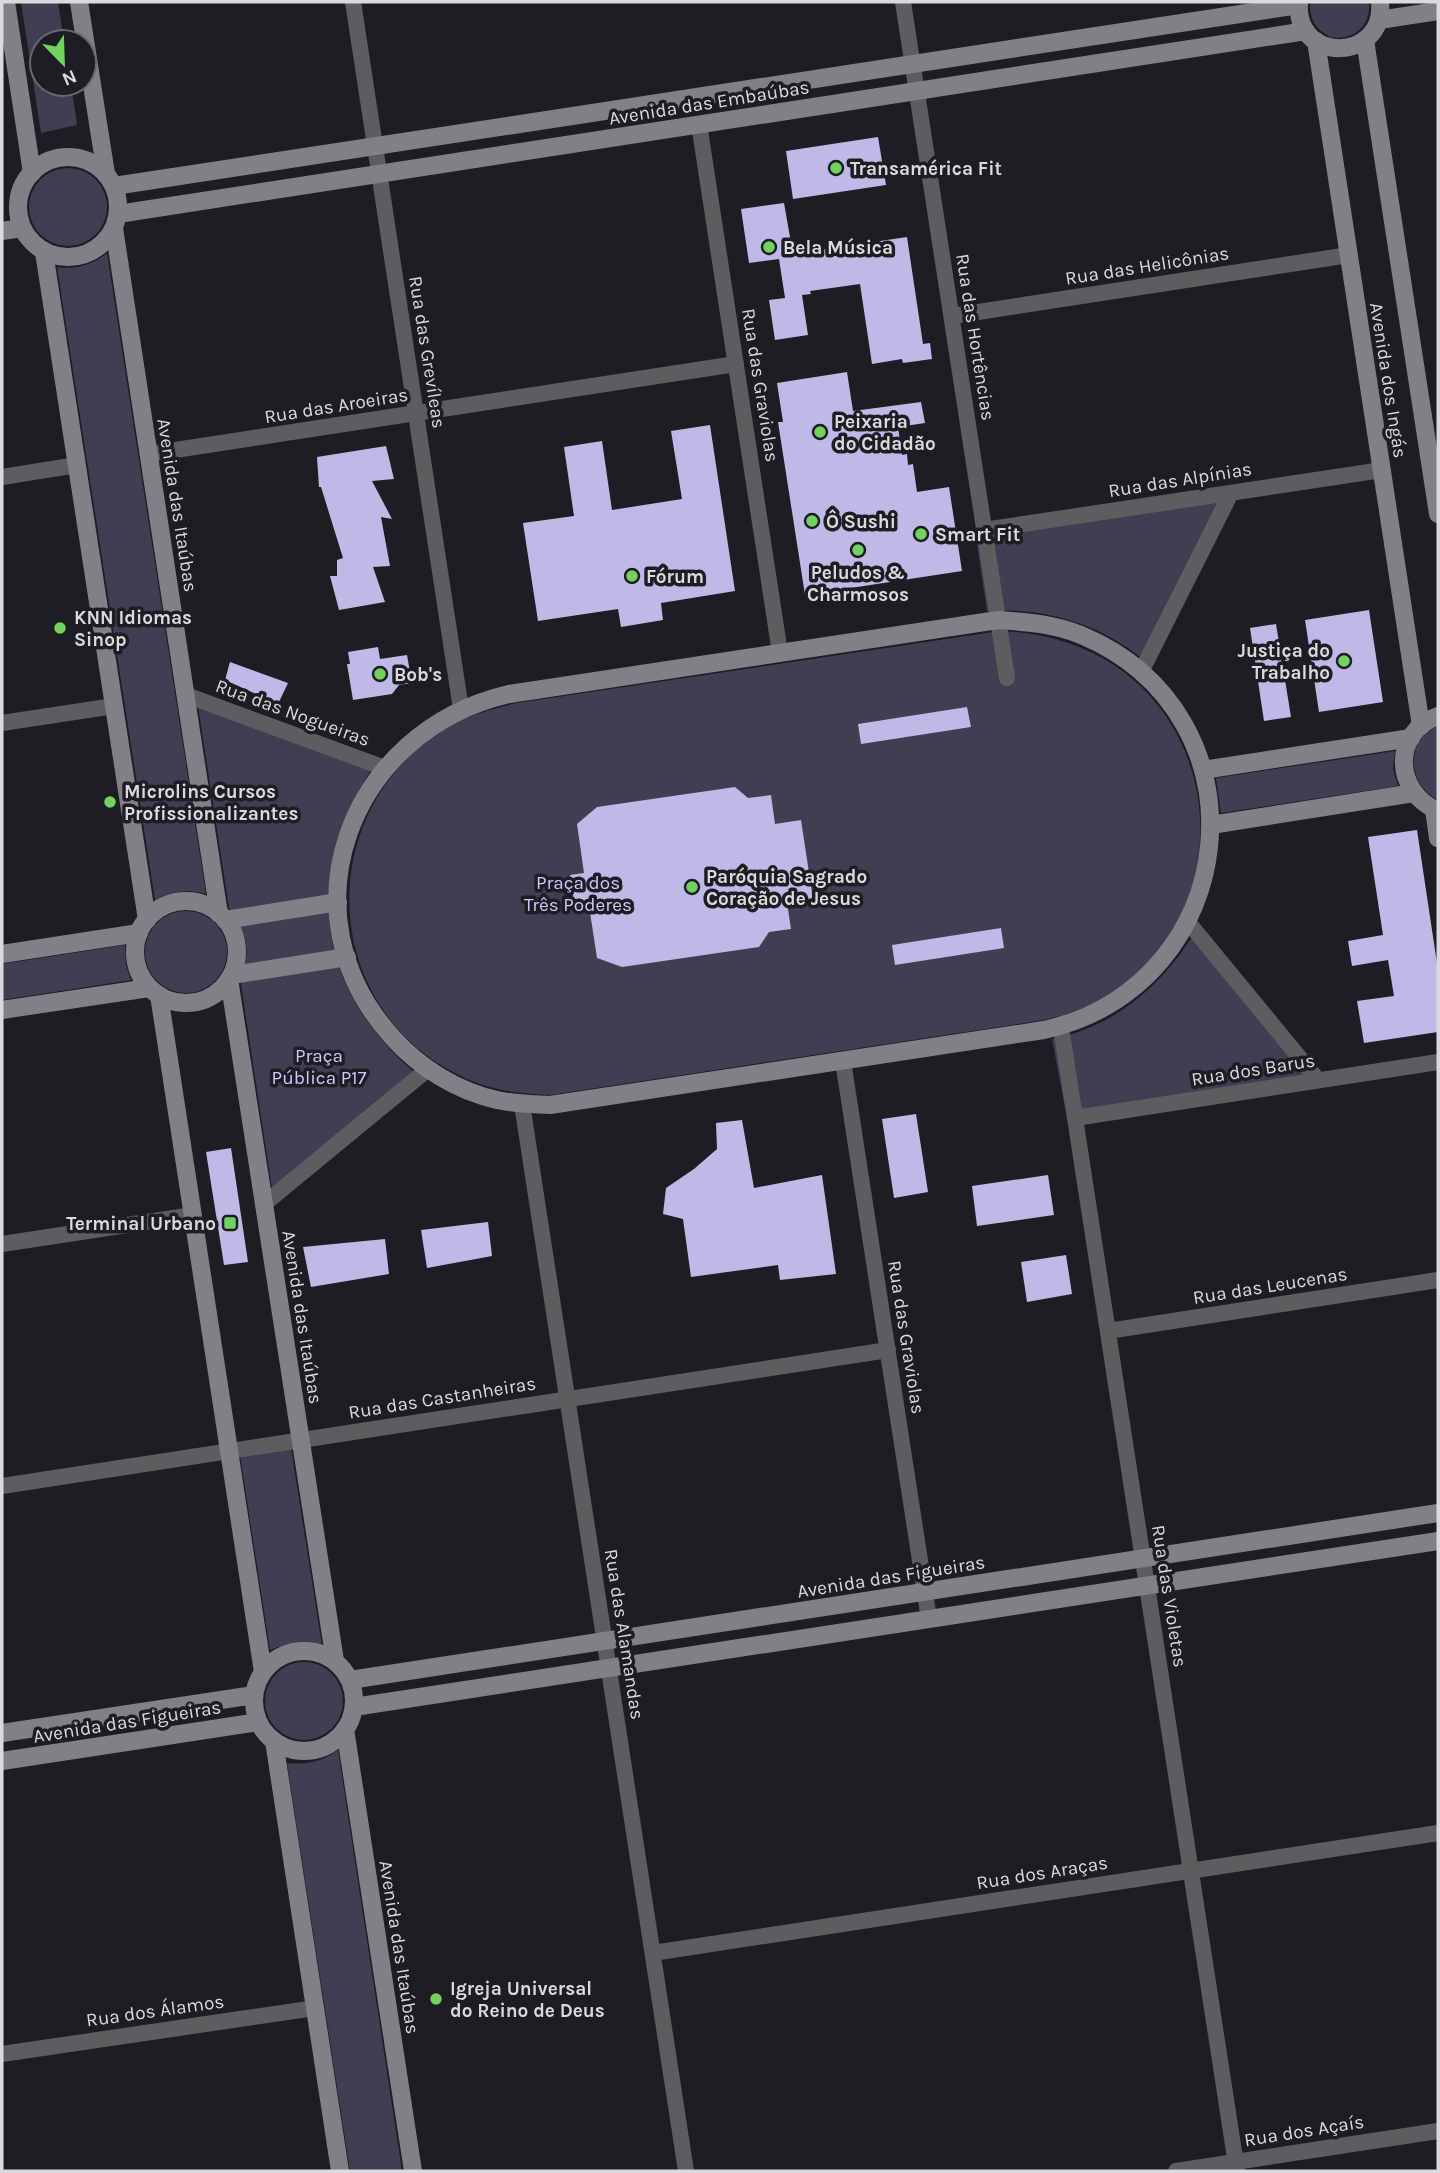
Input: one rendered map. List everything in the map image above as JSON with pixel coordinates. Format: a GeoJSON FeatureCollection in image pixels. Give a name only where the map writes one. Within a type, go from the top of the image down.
{"type":"FeatureCollection","features":[{"type":"Feature","properties":{"kind":"street"},"geometry":{"type":"LineString","coordinates":[[6,2],[32,173]]}},
{"type":"Feature","properties":{"kind":"street"},"geometry":{"type":"LineString","coordinates":[[79,2],[110,180],[118,197],[116,221],[103,244],[81,256],[68,258],[44,252],[31,242],[10,202],[32,173],[47,162],[60,158],[86,160],[110,180]]}},
{"type":"Feature","properties":{"kind":"street","name":"Rua das Grevíleas"},"geometry":{"type":"LineString","coordinates":[[353,2],[461,709]]}},
{"type":"Feature","properties":{"kind":"street","name":"Rua das Hortências"},"geometry":{"type":"LineString","coordinates":[[903,2],[1007,678]]}},
{"type":"Feature","properties":{"kind":"street"},"geometry":{"type":"LineString","coordinates":[[1365,40],[1379,20],[1380,2]]}},
{"type":"Feature","properties":{"kind":"street","name":"Avenida das Embaúbas"},"geometry":{"type":"LineString","coordinates":[[110,180],[375,146],[1299,3],[1300,20],[1311,36],[1328,48],[1358,45],[1365,40]]}},
{"type":"Feature","properties":{"kind":"street"},"geometry":{"type":"LineString","coordinates":[[1379,20],[1438,11]]}},
{"type":"Feature","properties":{"kind":"street","name":"Avenida das Embaúbas"},"geometry":{"type":"LineString","coordinates":[[116,221],[379,174],[699,124],[1311,36]]}},
{"type":"Feature","properties":{"kind":"street","name":"Avenida dos Ingás"},"geometry":{"type":"LineString","coordinates":[[1311,36],[1349,255],[1382,470],[1416,732],[1404,757],[1409,786],[1414,793]]}},
{"type":"Feature","properties":{"kind":"street","name":"Avenida dos Ingás"},"geometry":{"type":"LineString","coordinates":[[1365,40],[1438,514]]}},
{"type":"Feature","properties":{"kind":"street","name":"Rua das Graviolas"},"geometry":{"type":"LineString","coordinates":[[699,124],[780,653]]}},
{"type":"Feature","properties":{"kind":"street","name":"Avenida das Itaúbas"},"geometry":{"type":"LineString","coordinates":[[116,221],[149,454],[222,917]]}},
{"type":"Feature","properties":{"kind":"street"},"geometry":{"type":"LineString","coordinates":[[2,231],[22,228]]}},
{"type":"Feature","properties":{"kind":"street"},"geometry":{"type":"LineString","coordinates":[[44,252],[114,706],[143,926]]}},
{"type":"Feature","properties":{"kind":"street","name":"Rua das Helicônias"},"geometry":{"type":"LineString","coordinates":[[951,316],[1349,255]]}},
{"type":"Feature","properties":{"kind":"street","name":"Rua das Aroeiras"},"geometry":{"type":"LineString","coordinates":[[149,454],[736,364]]}},
{"type":"Feature","properties":{"kind":"street"},"geometry":{"type":"LineString","coordinates":[[2,477],[77,466]]}},
{"type":"Feature","properties":{"kind":"street","name":"Rua das Alpínias"},"geometry":{"type":"LineString","coordinates":[[984,530],[1382,470]]}},
{"type":"Feature","properties":{"kind":"street"},"geometry":{"type":"LineString","coordinates":[[1141,672],[1231,493]]}},
{"type":"Feature","properties":{"kind":"street"},"geometry":{"type":"LineString","coordinates":[[998,620],[1027,621],[1079,634],[1104,646],[1141,672],[1166,698],[1182,720],[1194,743],[1203,770],[1209,795],[1210,850],[1206,876],[1188,922],[1171,950],[1153,971],[1111,1005],[1061,1027],[564,1104],[522,1104],[470,1091],[428,1069],[401,1047],[383,1027],[361,993],[347,957],[340,929],[338,902],[344,848],[353,822],[364,798],[385,768],[417,736],[461,709],[509,694],[998,620]]}},
{"type":"Feature","properties":{"kind":"street","name":"Rua das Nogueiras"},"geometry":{"type":"LineString","coordinates":[[186,695],[385,768]]}},
{"type":"Feature","properties":{"kind":"street"},"geometry":{"type":"LineString","coordinates":[[2,723],[114,706]]}},
{"type":"Feature","properties":{"kind":"street"},"geometry":{"type":"LineString","coordinates":[[1203,770],[1416,732],[1438,716]]}},
{"type":"Feature","properties":{"kind":"street"},"geometry":{"type":"LineString","coordinates":[[1211,824],[1414,793],[1421,802],[1436,810],[1438,838]]}},
{"type":"Feature","properties":{"kind":"street"},"geometry":{"type":"LineString","coordinates":[[186,901],[205,905],[222,917],[236,941],[236,961],[230,977],[215,994],[196,1002],[176,1002],[154,991],[143,980],[136,962],[136,942],[143,926],[166,905],[186,901]]}},
{"type":"Feature","properties":{"kind":"street"},"geometry":{"type":"LineString","coordinates":[[222,917],[338,902]]}},
{"type":"Feature","properties":{"kind":"street"},"geometry":{"type":"LineString","coordinates":[[1188,922],[1318,1080]]}},
{"type":"Feature","properties":{"kind":"street"},"geometry":{"type":"LineString","coordinates":[[2,954],[143,926]]}},
{"type":"Feature","properties":{"kind":"street"},"geometry":{"type":"LineString","coordinates":[[230,977],[347,957]]}},
{"type":"Feature","properties":{"kind":"street","name":"Avenida das Itaúbas"},"geometry":{"type":"LineString","coordinates":[[230,977],[334,1661]]}},
{"type":"Feature","properties":{"kind":"street"},"geometry":{"type":"LineString","coordinates":[[2,1010],[154,991]]}},
{"type":"Feature","properties":{"kind":"street"},"geometry":{"type":"LineString","coordinates":[[154,991],[193,1215],[263,1672]]}},
{"type":"Feature","properties":{"kind":"street","name":"Rua das Violetas"},"geometry":{"type":"LineString","coordinates":[[1061,1027],[1236,2167]]}},
{"type":"Feature","properties":{"kind":"street","name":"Rua das Graviolas"},"geometry":{"type":"LineString","coordinates":[[844,1061],[929,1619]]}},
{"type":"Feature","properties":{"kind":"street","name":"Rua dos Barus"},"geometry":{"type":"LineString","coordinates":[[1075,1118],[1438,1062]]}},
{"type":"Feature","properties":{"kind":"street"},"geometry":{"type":"LineString","coordinates":[[264,1204],[428,1069]]}},
{"type":"Feature","properties":{"kind":"street","name":"Rua das Alamandas"},"geometry":{"type":"LineString","coordinates":[[522,1104],[686,2171]]}},
{"type":"Feature","properties":{"kind":"street"},"geometry":{"type":"LineString","coordinates":[[2,1244],[193,1215]]}},
{"type":"Feature","properties":{"kind":"street","name":"Rua das Leucenas"},"geometry":{"type":"LineString","coordinates":[[1108,1331],[1438,1280]]}},
{"type":"Feature","properties":{"kind":"street","name":"Rua das Castanheiras"},"geometry":{"type":"LineString","coordinates":[[2,1486],[888,1350]]}},
{"type":"Feature","properties":{"kind":"street","name":"Avenida das Figueiras"},"geometry":{"type":"LineString","coordinates":[[350,1680],[1438,1513]]}},
{"type":"Feature","properties":{"kind":"street"},"geometry":{"type":"LineString","coordinates":[[354,1707],[1438,1541]]}},
{"type":"Feature","properties":{"kind":"street"},"geometry":{"type":"LineString","coordinates":[[299,1651],[312,1651],[334,1661],[350,1680],[354,1695],[354,1707],[345,1730],[332,1743],[320,1749],[292,1750],[274,1741],[258,1722],[255,1714],[254,1695],[263,1672],[276,1659],[299,1651]]}},
{"type":"Feature","properties":{"kind":"street","name":"Avenida das Figueiras"},"geometry":{"type":"LineString","coordinates":[[2,1733],[254,1695]]}},
{"type":"Feature","properties":{"kind":"street","name":"Avenida das Figueiras"},"geometry":{"type":"LineString","coordinates":[[2,1761],[258,1722]]}},
{"type":"Feature","properties":{"kind":"street","name":"Avenida das Itaúbas"},"geometry":{"type":"LineString","coordinates":[[345,1730],[413,2171]]}},
{"type":"Feature","properties":{"kind":"street"},"geometry":{"type":"LineString","coordinates":[[274,1741],[340,2171]]}},
{"type":"Feature","properties":{"kind":"street","name":"Rua dos Araças"},"geometry":{"type":"LineString","coordinates":[[653,1953],[1438,1833]]}},
{"type":"Feature","properties":{"kind":"street","name":"Rua dos Álamos"},"geometry":{"type":"LineString","coordinates":[[2,2053],[315,2008]]}},
{"type":"Feature","properties":{"kind":"street","name":"Rua dos Açaís"},"geometry":{"type":"LineString","coordinates":[[1176,2171],[1236,2167],[1438,2131]]}},
{"type":"Feature","properties":{"kind":"green space"},"geometry":{"type":"Polygon","coordinates":[[[21,2],[58,2],[62,28],[28,28],[28,48],[21,2]]]}},
{"type":"Feature","properties":{"kind":"green space"},"geometry":{"type":"Polygon","coordinates":[[[1310,2],[1369,2],[1369,11],[1364,25],[1353,34],[1339,38],[1330,37],[1314,22],[1310,2]]]}},
{"type":"Feature","properties":{"kind":"green space"},"geometry":{"type":"Polygon","coordinates":[[[36,98],[73,98],[77,125],[41,133],[36,98]]]}},
{"type":"Feature","properties":{"kind":"green space"},"geometry":{"type":"Polygon","coordinates":[[[60,168],[76,168],[90,174],[101,185],[107,199],[107,215],[101,229],[90,240],[76,246],[60,246],[46,240],[35,229],[29,215],[29,199],[35,185],[46,174],[60,168]]]}},
{"type":"Feature","properties":{"kind":"green space"},"geometry":{"type":"Polygon","coordinates":[[[107,253],[206,894],[180,892],[155,900],[57,267],[84,266],[107,253]]]}},
{"type":"Feature","properties":{"kind":"green space"},"geometry":{"type":"Polygon","coordinates":[[[1220,501],[1141,658],[1107,635],[1068,620],[1028,612],[987,611],[976,538],[1220,501]]]}},
{"type":"Feature","properties":{"kind":"green space","name":"Praça dos Três Poderes"},"geometry":{"type":"Polygon","coordinates":[[[1000,631],[1082,648],[1143,688],[1182,745],[1199,810],[1195,877],[1167,939],[1117,989],[1044,1020],[550,1095],[510,1091],[472,1081],[422,1052],[385,1012],[361,966],[350,915],[353,863],[369,813],[399,768],[443,730],[478,714],[517,703],[1000,631]]]}},
{"type":"Feature","properties":{"kind":"green space","name":"Praça Pública P17"},"geometry":{"type":"Polygon","coordinates":[[[198,706],[371,770],[349,810],[335,850],[329,890],[330,930],[340,968],[357,1005],[381,1040],[414,1072],[272,1189],[241,984],[246,962],[246,944],[241,928],[229,908],[198,706]]]}},
{"type":"Feature","properties":{"kind":"green space"},"geometry":{"type":"Polygon","coordinates":[[[1438,726],[1438,800],[1420,784],[1414,763],[1419,742],[1438,726]]]}},
{"type":"Feature","properties":{"kind":"green space"},"geometry":{"type":"Polygon","coordinates":[[[1395,751],[1393,769],[1398,786],[1221,813],[1216,778],[1395,751]]]}},
{"type":"Feature","properties":{"kind":"green space"},"geometry":{"type":"Polygon","coordinates":[[[186,911],[202,914],[215,923],[224,936],[227,952],[224,968],[215,981],[202,990],[186,993],[170,990],[157,981],[148,968],[145,952],[148,936],[157,923],[170,914],[186,911]]]}},
{"type":"Feature","properties":{"kind":"green space"},"geometry":{"type":"Polygon","coordinates":[[[1192,937],[1306,1076],[1066,1113],[1052,1039],[1095,1025],[1132,1003],[1165,972],[1192,937]]]}},
{"type":"Feature","properties":{"kind":"green space"},"geometry":{"type":"Polygon","coordinates":[[[125,945],[126,965],[131,980],[2,1000],[2,964],[125,945]]]}},
{"type":"Feature","properties":{"kind":"green space"},"geometry":{"type":"Polygon","coordinates":[[[291,1448],[322,1646],[296,1643],[270,1650],[240,1455],[291,1448]]]}},
{"type":"Feature","properties":{"kind":"green space"},"geometry":{"type":"Polygon","coordinates":[[[296,1662],[312,1662],[326,1668],[337,1679],[343,1693],[343,1709],[337,1723],[326,1734],[312,1740],[296,1740],[282,1734],[271,1723],[265,1709],[265,1693],[271,1679],[282,1668],[296,1662]]]}},
{"type":"Feature","properties":{"kind":"green space"},"geometry":{"type":"Polygon","coordinates":[[[338,1750],[402,2171],[350,2171],[287,1763],[314,1762],[338,1750]]]}},
{"type":"Feature","properties":{"kind":"building","name":"Transamérica Fit"},"geometry":{"type":"Polygon","coordinates":[[[878,137],[886,185],[793,199],[786,151],[878,137]]]}},
{"type":"Feature","properties":{"kind":"building"},"geometry":{"type":"Polygon","coordinates":[[[784,203],[793,254],[907,237],[923,344],[930,343],[932,359],[903,363],[902,359],[872,364],[860,284],[810,291],[811,294],[802,295],[808,335],[775,340],[769,300],[785,298],[779,259],[749,263],[741,209],[784,203]]]}},
{"type":"Feature","properties":{"kind":"building"},"geometry":{"type":"Polygon","coordinates":[[[847,372],[853,411],[921,402],[925,423],[898,427],[902,455],[907,454],[908,465],[913,464],[917,492],[949,487],[962,571],[805,595],[778,422],[783,422],[777,383],[847,372]]]}},
{"type":"Feature","properties":{"kind":"building"},"geometry":{"type":"Polygon","coordinates":[[[710,425],[735,591],[661,603],[663,620],[621,627],[618,609],[538,621],[523,523],[574,516],[564,447],[602,441],[612,510],[682,499],[671,431],[710,425]]]}},
{"type":"Feature","properties":{"kind":"building"},"geometry":{"type":"Polygon","coordinates":[[[386,446],[394,479],[372,481],[392,519],[381,517],[390,566],[373,567],[385,602],[339,610],[330,576],[337,576],[337,560],[343,558],[319,487],[317,457],[386,446]]]}},
{"type":"Feature","properties":{"kind":"building","name":"Justiça do Trabalho"},"geometry":{"type":"Polygon","coordinates":[[[1369,610],[1383,702],[1319,712],[1305,620],[1369,610]]]}},
{"type":"Feature","properties":{"kind":"building"},"geometry":{"type":"Polygon","coordinates":[[[1276,624],[1291,717],[1264,721],[1250,628],[1276,624]]]}},
{"type":"Feature","properties":{"kind":"building","name":"Bob's"},"geometry":{"type":"Polygon","coordinates":[[[378,647],[380,659],[407,655],[412,683],[399,685],[392,694],[353,700],[347,664],[350,664],[348,652],[378,647]]]}},
{"type":"Feature","properties":{"kind":"building"},"geometry":{"type":"Polygon","coordinates":[[[230,662],[288,683],[278,704],[225,680],[230,662]]]}},
{"type":"Feature","properties":{"kind":"building"},"geometry":{"type":"Polygon","coordinates":[[[967,707],[971,727],[861,744],[858,724],[967,707]]]}},
{"type":"Feature","properties":{"kind":"building","name":"Paróquia Sagrado Coração de Jesus"},"geometry":{"type":"Polygon","coordinates":[[[735,787],[748,798],[771,795],[775,824],[801,820],[813,899],[787,903],[791,929],[769,932],[759,947],[622,967],[597,958],[589,906],[575,908],[570,875],[584,873],[577,824],[597,807],[735,787]]]}},
{"type":"Feature","properties":{"kind":"building"},"geometry":{"type":"Polygon","coordinates":[[[1417,830],[1438,970],[1438,1032],[1364,1043],[1357,1001],[1394,996],[1388,960],[1352,966],[1348,941],[1383,935],[1368,837],[1417,830]]]}},
{"type":"Feature","properties":{"kind":"building"},"geometry":{"type":"Polygon","coordinates":[[[1001,928],[1004,948],[895,965],[892,945],[1001,928]]]}},
{"type":"Feature","properties":{"kind":"building"},"geometry":{"type":"Polygon","coordinates":[[[916,1114],[928,1192],[894,1198],[882,1119],[916,1114]]]}},
{"type":"Feature","properties":{"kind":"building"},"geometry":{"type":"Polygon","coordinates":[[[742,1120],[754,1188],[822,1175],[836,1274],[780,1280],[778,1265],[691,1277],[683,1219],[663,1214],[666,1188],[717,1149],[716,1123],[742,1120]]]}},
{"type":"Feature","properties":{"kind":"building"},"geometry":{"type":"Polygon","coordinates":[[[231,1148],[248,1262],[224,1265],[206,1152],[231,1148]]]}},
{"type":"Feature","properties":{"kind":"building"},"geometry":{"type":"Polygon","coordinates":[[[1048,1175],[1054,1215],[977,1226],[972,1186],[1048,1175]]]}},
{"type":"Feature","properties":{"kind":"building"},"geometry":{"type":"Polygon","coordinates":[[[488,1222],[492,1256],[427,1268],[421,1230],[488,1222]]]}},
{"type":"Feature","properties":{"kind":"building"},"geometry":{"type":"Polygon","coordinates":[[[385,1239],[389,1274],[311,1287],[303,1247],[385,1239]]]}},
{"type":"Feature","properties":{"kind":"building"},"geometry":{"type":"Polygon","coordinates":[[[1066,1255],[1072,1294],[1027,1302],[1021,1262],[1066,1255]]]}},
{"type":"Feature","properties":{"kind":"place","name":"Transamérica Fit"},"geometry":{"type":"Point","coordinates":[836,168]}},
{"type":"Feature","properties":{"kind":"place","name":"Bela Música"},"geometry":{"type":"Point","coordinates":[769,247]}},
{"type":"Feature","properties":{"kind":"place","name":"Peixaria do Cidadão"},"geometry":{"type":"Point","coordinates":[820,432]}},
{"type":"Feature","properties":{"kind":"place","name":"Ô Sushi"},"geometry":{"type":"Point","coordinates":[812,521]}},
{"type":"Feature","properties":{"kind":"place","name":"Smart Fit"},"geometry":{"type":"Point","coordinates":[921,534]}},
{"type":"Feature","properties":{"kind":"place","name":"Peludos & Charmosos"},"geometry":{"type":"Point","coordinates":[858,550]}},
{"type":"Feature","properties":{"kind":"place","name":"Fórum"},"geometry":{"type":"Point","coordinates":[632,576]}},
{"type":"Feature","properties":{"kind":"place","name":"KNN Idiomas Sinop"},"geometry":{"type":"Point","coordinates":[60,628]}},
{"type":"Feature","properties":{"kind":"place","name":"Justiça do Trabalho"},"geometry":{"type":"Point","coordinates":[1344,661]}},
{"type":"Feature","properties":{"kind":"place","name":"Bob's"},"geometry":{"type":"Point","coordinates":[380,674]}},
{"type":"Feature","properties":{"kind":"place","name":"Microlins Cursos Profissionalizantes"},"geometry":{"type":"Point","coordinates":[110,802]}},
{"type":"Feature","properties":{"kind":"place","name":"Paróquia Sagrado Coração de Jesus"},"geometry":{"type":"Point","coordinates":[692,887]}},
{"type":"Feature","properties":{"kind":"place","name":"Terminal Urbano"},"geometry":{"type":"Point","coordinates":[230,1223]}},
{"type":"Feature","properties":{"kind":"place","name":"Igreja Universal do Reino de Deus"},"geometry":{"type":"Point","coordinates":[436,1999]}}]}
